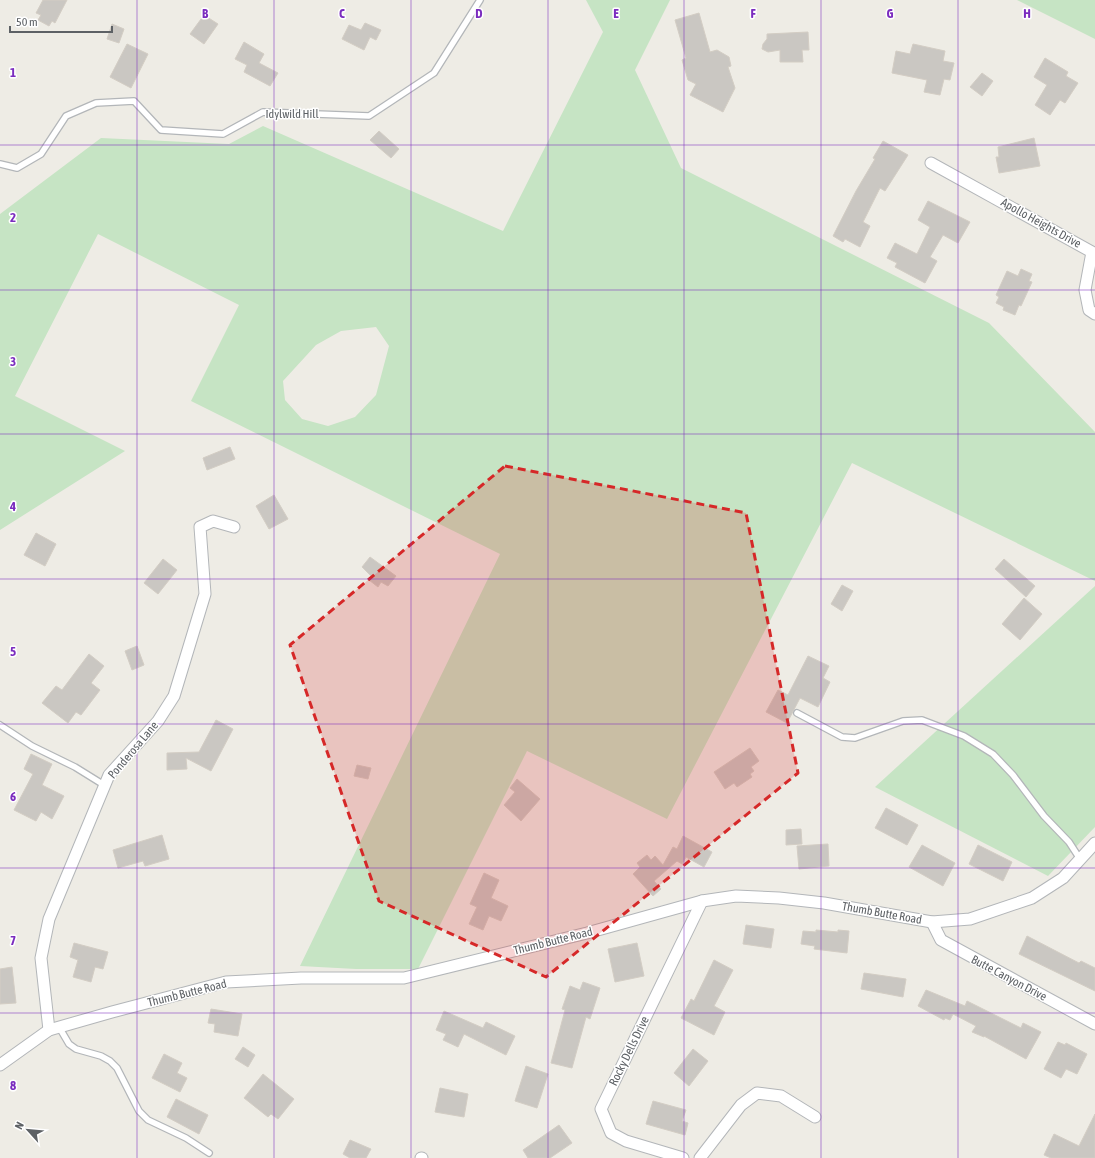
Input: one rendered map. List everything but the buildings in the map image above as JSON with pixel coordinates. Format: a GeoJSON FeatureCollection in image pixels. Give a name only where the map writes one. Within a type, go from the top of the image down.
{"type":"FeatureCollection","features":[{"type":"Feature","properties":{"kind":"street","name":"Apollo Heights Drive"},"geometry":{"type":"LineString","coordinates":[[931,163],[1092,252],[1085,290],[1089,310],[1095,314]]}},
{"type":"Feature","properties":{"kind":"street","name":"Ponderosa Lane"},"geometry":{"type":"LineString","coordinates":[[54,1029],[41,958],[49,919],[109,775],[158,721],[174,696],[205,594],[200,527],[213,521],[234,527]]}},
{"type":"Feature","properties":{"kind":"street","name":"Thumb Butte Road"},"geometry":{"type":"LineString","coordinates":[[0,1065],[54,1029],[226,982],[301,978],[404,978],[587,933],[702,901],[736,896],[779,898],[824,903],[932,922],[970,919],[1032,898],[1063,878],[1095,843]]}},
{"type":"Feature","properties":{"kind":"street","name":"Rocky Dells Drive"},"geometry":{"type":"LineString","coordinates":[[683,1158],[626,1141],[611,1133],[601,1109],[702,901]]}},
{"type":"Feature","properties":{"kind":"street","name":"Butte Canyon Drive"},"geometry":{"type":"LineString","coordinates":[[932,922],[941,940],[1095,1024]]}},
{"type":"Feature","properties":{"kind":"street"},"geometry":{"type":"LineString","coordinates":[[700,1158],[741,1105],[757,1093],[780,1096],[815,1117]]}},
{"type":"Feature","properties":{"kind":"lane","name":"Idylwild Hill"},"geometry":{"type":"LineString","coordinates":[[0,164],[17,168],[41,154],[66,116],[96,103],[134,101],[161,130],[223,134],[263,112],[369,116],[434,73],[480,0]]}},
{"type":"Feature","properties":{"kind":"lane"},"geometry":{"type":"LineString","coordinates":[[797,713],[842,737],[855,738],[903,721],[922,720],[964,736],[993,754],[1013,775],[1044,816],[1069,842],[1080,859]]}},
{"type":"Feature","properties":{"kind":"lane"},"geometry":{"type":"LineString","coordinates":[[0,725],[32,746],[75,767],[104,785]]}},
{"type":"Feature","properties":{"kind":"lane"},"geometry":{"type":"LineString","coordinates":[[54,1029],[76,1049],[101,1056],[110,1061],[117,1068],[139,1111],[148,1120],[186,1138],[209,1153]]}},
{"type":"Feature","properties":{"kind":"highlighted area"},"geometry":{"type":"Polygon","coordinates":[[[505,466],[746,513],[798,773],[546,977],[379,901],[290,645],[505,466]]]}},
{"type":"Feature","properties":{"kind":"green space"},"geometry":{"type":"Polygon","coordinates":[[[586,0],[670,0],[635,70],[681,168],[989,323],[1095,432],[1095,581],[852,463],[667,819],[527,751],[418,969],[356,969],[300,966],[500,554],[191,401],[239,305],[98,234],[15,396],[125,451],[0,530],[0,214],[101,138],[229,144],[263,126],[503,231],[603,32],[586,0]],[[376,327],[341,331],[316,345],[283,381],[285,400],[302,419],[328,426],[355,417],[376,395],[389,346],[376,327]]]}},
{"type":"Feature","properties":{"kind":"green space"},"geometry":{"type":"Polygon","coordinates":[[[1017,0],[1095,0],[1095,39],[1017,0]]]}},
{"type":"Feature","properties":{"kind":"green space"},"geometry":{"type":"Polygon","coordinates":[[[1095,586],[1095,827],[1048,876],[875,787],[1095,586]]]}}]}
